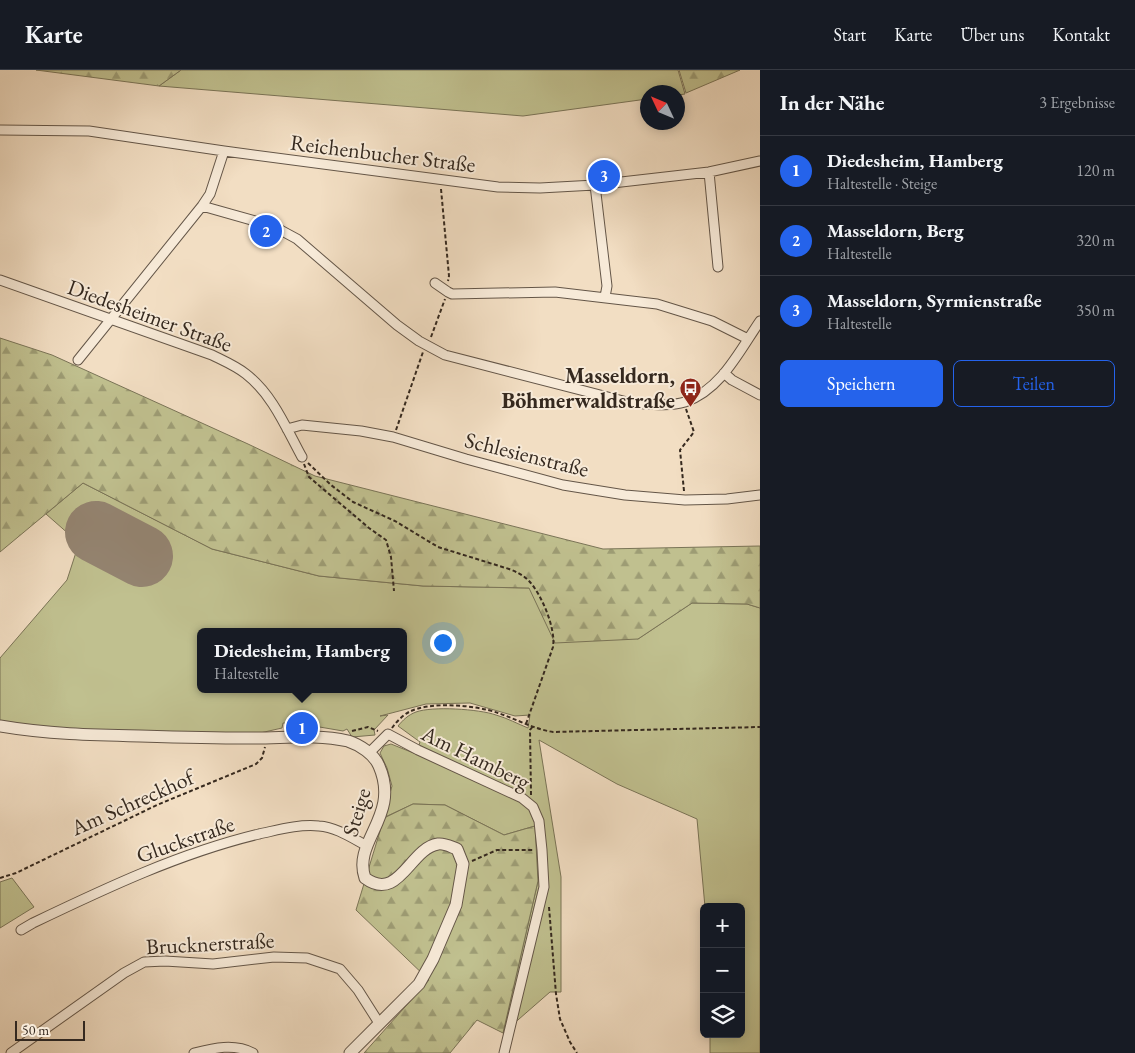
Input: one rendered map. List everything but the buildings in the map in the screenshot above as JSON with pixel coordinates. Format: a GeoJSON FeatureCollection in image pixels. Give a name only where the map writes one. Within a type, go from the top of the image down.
{"type":"FeatureCollection","features":[{"type":"Feature","properties":{"kind":"street","name":"Reichenbucher Straße"},"geometry":{"type":"LineString","coordinates":[[0,130],[89,132],[498,187],[540,188],[594,185],[709,172],[760,160]]}},
{"type":"Feature","properties":{"kind":"street"},"geometry":{"type":"LineString","coordinates":[[78,360],[202,206],[210,194],[224,151]]}},
{"type":"Feature","properties":{"kind":"street"},"geometry":{"type":"LineString","coordinates":[[709,172],[718,267]]}},
{"type":"Feature","properties":{"kind":"street"},"geometry":{"type":"LineString","coordinates":[[594,185],[607,286],[605,297]]}},
{"type":"Feature","properties":{"kind":"street"},"geometry":{"type":"LineString","coordinates":[[202,206],[273,226],[297,239],[397,325],[445,355],[631,403],[662,405],[684,402],[697,396],[724,373],[760,320]]}},
{"type":"Feature","properties":{"kind":"street","name":"Diedesheimer Straße"},"geometry":{"type":"LineString","coordinates":[[0,280],[212,355],[246,374],[262,389],[272,402],[302,457]]}},
{"type":"Feature","properties":{"kind":"street"},"geometry":{"type":"LineString","coordinates":[[435,283],[452,294],[555,292],[657,304],[712,321],[748,339]]}},
{"type":"Feature","properties":{"kind":"street"},"geometry":{"type":"LineString","coordinates":[[724,373],[732,380],[760,395]]}},
{"type":"Feature","properties":{"kind":"street","name":"Schlesienstraße"},"geometry":{"type":"LineString","coordinates":[[287,429],[302,425],[361,431],[393,437],[564,485],[626,495],[685,500],[727,499],[760,495]]}},
{"type":"Feature","properties":{"kind":"street"},"geometry":{"type":"LineString","coordinates":[[0,726],[85,734],[323,738],[348,741],[370,753]]}},
{"type":"Feature","properties":{"kind":"street","name":"Am Hamberg"},"geometry":{"type":"LineString","coordinates":[[370,753],[388,734],[418,750],[522,798],[533,807],[539,821],[544,887],[504,1053]]}},
{"type":"Feature","properties":{"kind":"street","name":"Steige"},"geometry":{"type":"LineString","coordinates":[[370,753],[378,764],[386,783],[385,803],[379,823],[362,859],[365,878],[373,884],[383,885],[392,882],[428,848],[438,844],[457,849],[463,864]]}},
{"type":"Feature","properties":{"kind":"street","name":"Gluckstraße"},"geometry":{"type":"LineString","coordinates":[[21,930],[33,922],[132,876],[231,841],[292,826],[320,826],[343,833],[367,846]]}},
{"type":"Feature","properties":{"kind":"street"},"geometry":{"type":"LineString","coordinates":[[350,1053],[418,984],[434,959],[456,905],[463,864]]}},
{"type":"Feature","properties":{"kind":"street","name":"Brucknerstraße"},"geometry":{"type":"LineString","coordinates":[[11,1053],[124,973],[144,962],[165,961],[213,964],[274,957],[307,958],[340,970],[358,990],[379,1023]]}},
{"type":"Feature","properties":{"kind":"street"},"geometry":{"type":"LineString","coordinates":[[194,1053],[218,1048],[243,1048],[253,1053]]}},
{"type":"Feature","properties":{"kind":"path"},"geometry":{"type":"LineString","coordinates":[[442,180],[440,184],[449,276],[448,283]]}},
{"type":"Feature","properties":{"kind":"path"},"geometry":{"type":"LineString","coordinates":[[393,437],[445,298]]}},
{"type":"Feature","properties":{"kind":"path"},"geometry":{"type":"LineString","coordinates":[[684,489],[680,450],[694,432],[686,409]]}},
{"type":"Feature","properties":{"kind":"path"},"geometry":{"type":"LineString","coordinates":[[302,457],[308,477],[386,540],[391,557],[394,591]]}},
{"type":"Feature","properties":{"kind":"path"},"geometry":{"type":"LineString","coordinates":[[302,457],[331,486],[353,502],[395,521],[438,547],[509,569],[523,576],[535,589],[552,632],[553,648],[526,724]]}},
{"type":"Feature","properties":{"kind":"path"},"geometry":{"type":"LineString","coordinates":[[388,734],[396,723],[409,712],[424,707],[452,706],[496,712],[545,730],[570,732],[760,727]]}},
{"type":"Feature","properties":{"kind":"path"},"geometry":{"type":"LineString","coordinates":[[529,803],[532,799],[530,730],[533,726]]}},
{"type":"Feature","properties":{"kind":"path","name":"Am Schreckhof"},"geometry":{"type":"LineString","coordinates":[[0,878],[16,873],[157,805],[256,764],[265,752],[265,745]]}},
{"type":"Feature","properties":{"kind":"path"},"geometry":{"type":"LineString","coordinates":[[463,864],[497,850],[542,850]]}},
{"type":"Feature","properties":{"kind":"path"},"geometry":{"type":"LineString","coordinates":[[544,887],[547,891],[560,1019],[577,1053]]}},
{"type":"Feature","properties":{"kind":"green space"},"geometry":{"type":"Polygon","coordinates":[[[36,70],[181,70],[159,86],[36,70]]]}},
{"type":"Feature","properties":{"kind":"green space"},"geometry":{"type":"Polygon","coordinates":[[[181,70],[678,70],[682,85],[640,85],[640,100],[523,116],[159,86],[181,70]]]}},
{"type":"Feature","properties":{"kind":"green space"},"geometry":{"type":"Polygon","coordinates":[[[679,70],[740,70],[686,93],[679,70]]]}},
{"type":"Feature","properties":{"kind":"green space"},"geometry":{"type":"Polygon","coordinates":[[[0,338],[52,355],[315,476],[603,549],[760,546],[760,608],[747,604],[692,603],[638,639],[555,643],[529,588],[423,586],[319,576],[212,549],[83,483],[0,552],[0,338]]]}},
{"type":"Feature","properties":{"kind":"green space"},"geometry":{"type":"Polygon","coordinates":[[[83,483],[212,549],[319,576],[423,586],[529,588],[638,639],[692,603],[747,604],[760,608],[760,1053],[710,1053],[710,1038],[745,1038],[745,903],[705,903],[697,819],[617,784],[539,740],[561,877],[561,992],[550,992],[503,1033],[538,881],[535,826],[504,835],[445,805],[413,804],[383,818],[392,786],[380,753],[384,746],[391,744],[416,754],[420,742],[398,726],[406,718],[423,710],[456,709],[479,711],[500,716],[528,728],[530,715],[515,716],[470,703],[426,704],[380,716],[388,715],[374,730],[375,735],[352,737],[347,729],[343,731],[302,724],[283,723],[282,728],[260,733],[85,734],[0,726],[0,658],[67,580],[79,543],[46,514],[83,483]]]}},
{"type":"Feature","properties":{"kind":"green space"},"geometry":{"type":"Polygon","coordinates":[[[413,804],[445,805],[504,835],[535,826],[538,881],[503,1033],[477,1020],[450,1053],[364,1053],[429,980],[356,910],[384,818],[413,804]]]}},
{"type":"Feature","properties":{"kind":"green space"},"geometry":{"type":"Polygon","coordinates":[[[12,878],[34,907],[0,928],[0,882],[12,878]]]}},
{"type":"Feature","properties":{"kind":"runway"},"geometry":{"type":"LineString","coordinates":[[96,532],[142,556]]}},
{"type":"Feature","properties":{"kind":"place","name":"Masseldorn, Syrmienstraße"},"geometry":{"type":"Point","coordinates":[604,176]}},
{"type":"Feature","properties":{"kind":"place","name":"Masseldorn, Berg"},"geometry":{"type":"Point","coordinates":[266,231]}},
{"type":"Feature","properties":{"kind":"place","name":"Masseldorn, Böhmerwaldstraße"},"geometry":{"type":"Point","coordinates":[691,407]}},
{"type":"Feature","properties":{"kind":"place","name":"Diedesheim, Hamberg"},"geometry":{"type":"Point","coordinates":[302,728]}}]}
